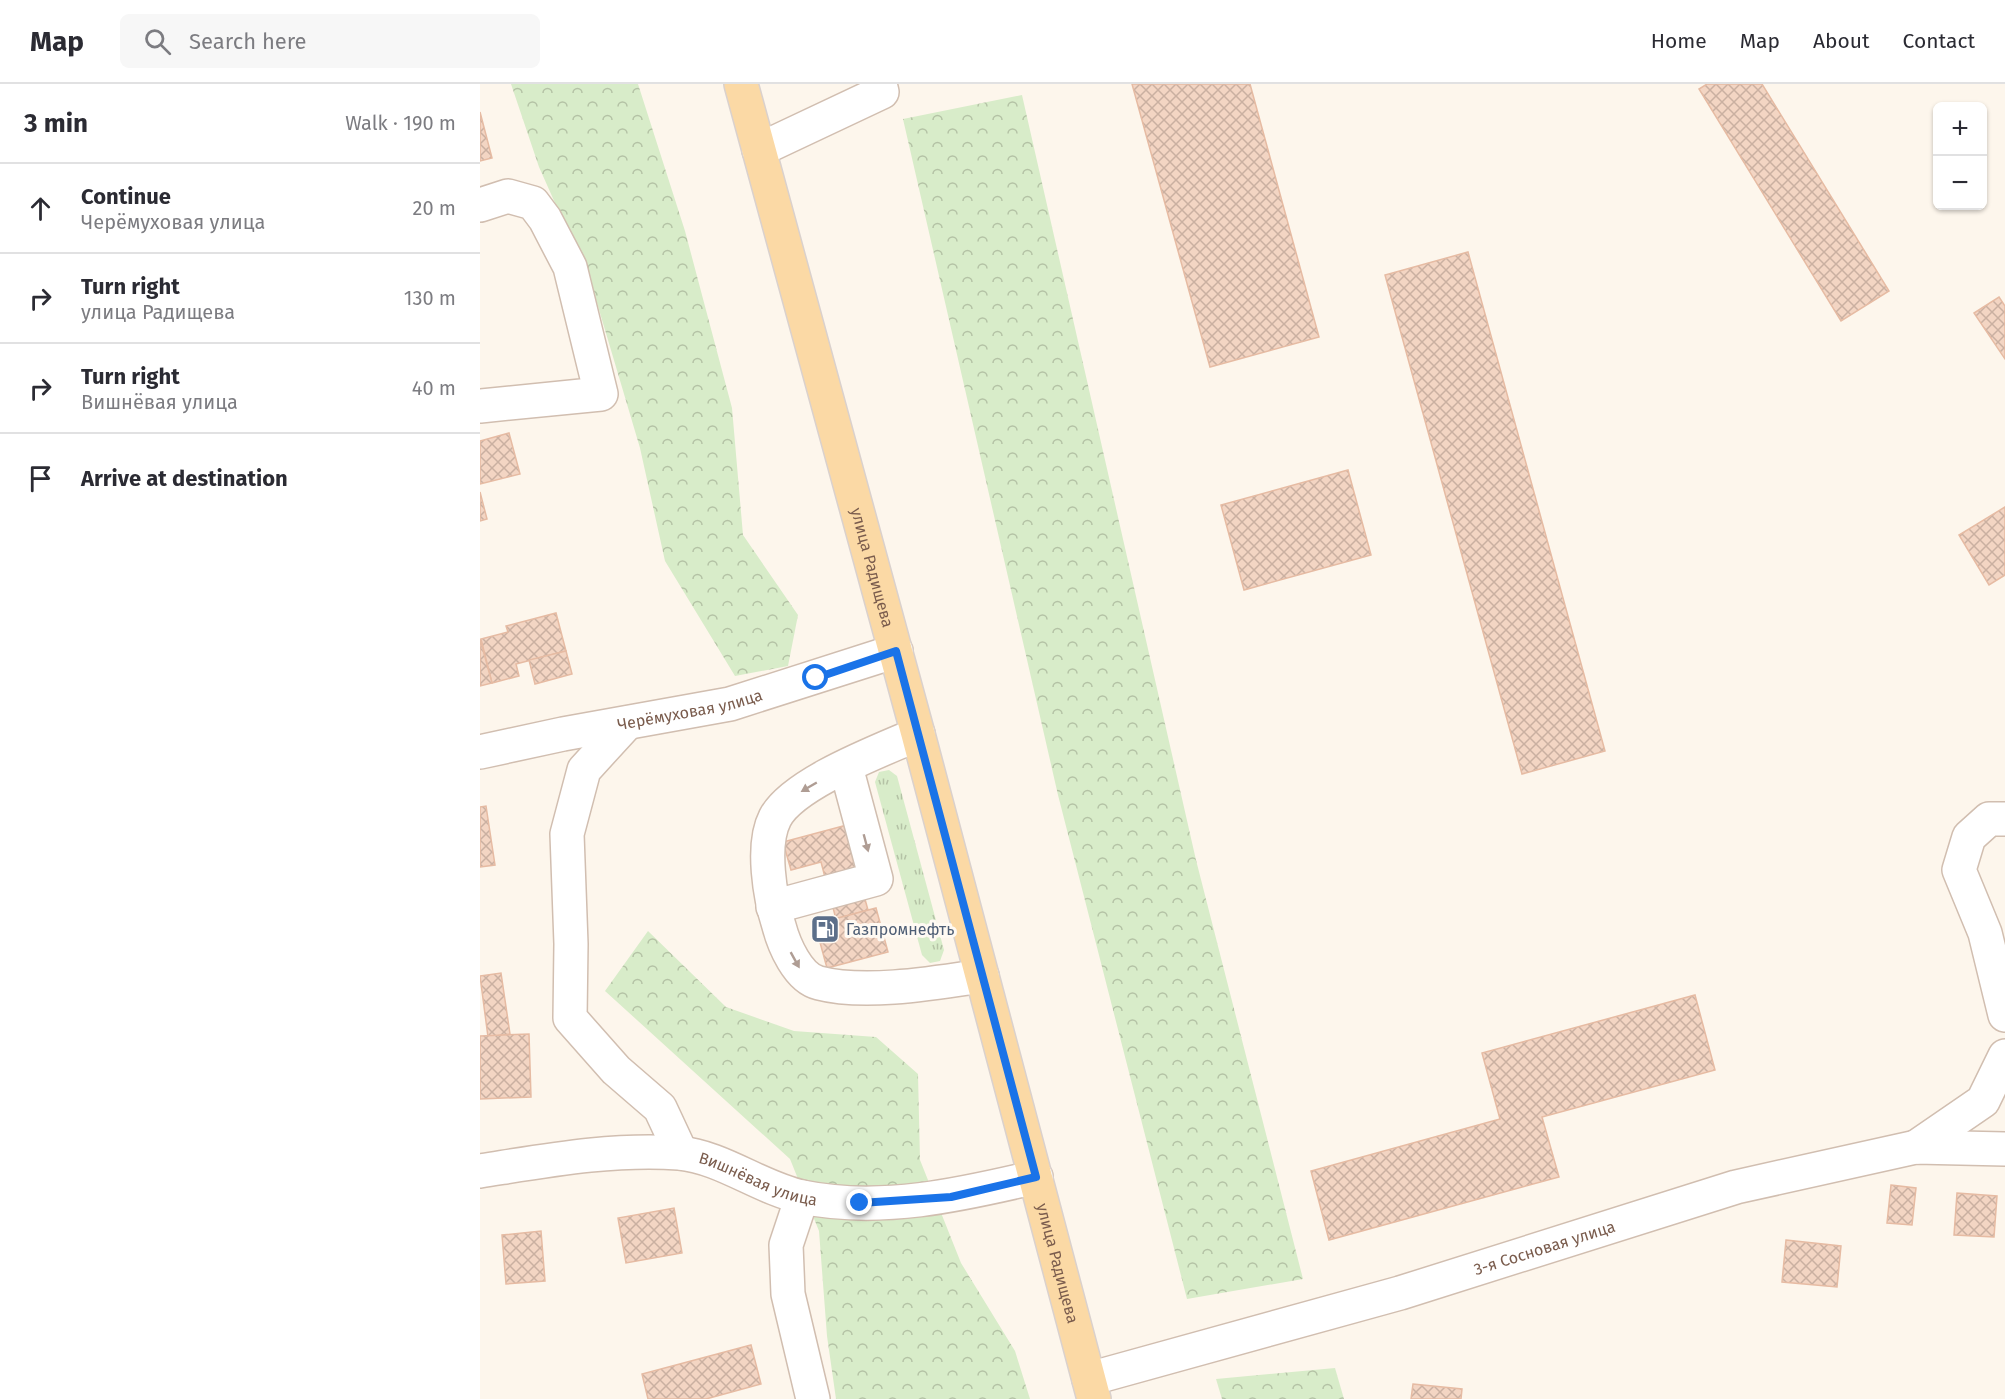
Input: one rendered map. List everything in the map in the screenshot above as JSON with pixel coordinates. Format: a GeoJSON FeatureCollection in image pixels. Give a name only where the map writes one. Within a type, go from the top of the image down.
{"type":"FeatureCollection","features":[{"type":"Feature","properties":{"kind":"main road","name":"улица Радищева"},"geometry":{"type":"LineString","coordinates":[[741,84],[896,651],[1092,1389]]}},
{"type":"Feature","properties":{"kind":"street"},"geometry":{"type":"LineString","coordinates":[[759,150],[882,92],[880,84]]}},
{"type":"Feature","properties":{"kind":"street"},"geometry":{"type":"LineString","coordinates":[[480,406],[601,393],[570,267],[545,219],[533,203],[494,200]]}},
{"type":"Feature","properties":{"kind":"street","name":"Черёмуховая улица"},"geometry":{"type":"LineString","coordinates":[[480,752],[730,704],[896,651]]}},
{"type":"Feature","properties":{"kind":"street"},"geometry":{"type":"LineString","coordinates":[[627,723],[584,770],[567,834],[571,944],[570,1018],[615,1070],[660,1108],[681,1153]]}},
{"type":"Feature","properties":{"kind":"street"},"geometry":{"type":"LineString","coordinates":[[918,734],[846,767],[796,795],[775,818],[767,849],[773,907],[782,938],[800,970],[817,982],[850,988],[937,982],[982,976]]}},
{"type":"Feature","properties":{"kind":"street"},"geometry":{"type":"LineString","coordinates":[[773,907],[876,879],[846,767]]}},
{"type":"Feature","properties":{"kind":"street"},"geometry":{"type":"LineString","coordinates":[[2005,819],[1989,819],[1969,837],[1959,870],[1985,933],[2005,1015]]}},
{"type":"Feature","properties":{"kind":"street"},"geometry":{"type":"LineString","coordinates":[[1916,1147],[1983,1101],[2005,1056]]}},
{"type":"Feature","properties":{"kind":"street","name":"3-я Сосновая улица"},"geometry":{"type":"LineString","coordinates":[[1092,1389],[1736,1187],[1916,1147],[2005,1149]]}},
{"type":"Feature","properties":{"kind":"street","name":"Вишнёвая улица"},"geometry":{"type":"LineString","coordinates":[[480,1172],[539,1162],[635,1152],[681,1153],[711,1161],[802,1197],[860,1203],[951,1197],[1036,1177]]}},
{"type":"Feature","properties":{"kind":"street"},"geometry":{"type":"LineString","coordinates":[[802,1197],[786,1245],[788,1284],[813,1399]]}},
{"type":"Feature","properties":{"kind":"green space"},"geometry":{"type":"Polygon","coordinates":[[[511,84],[638,84],[685,231],[732,408],[743,535],[798,615],[788,666],[735,676],[665,561],[640,448],[592,286],[539,167],[511,84]]]}},
{"type":"Feature","properties":{"kind":"green space"},"geometry":{"type":"Polygon","coordinates":[[[1022,95],[1196,860],[1303,1279],[1187,1299],[1058,795],[903,119],[1022,95]]]}},
{"type":"Feature","properties":{"kind":"green space"},"geometry":{"type":"Polygon","coordinates":[[[889,770],[897,776],[944,950],[940,961],[930,963],[922,955],[875,782],[879,772],[889,770]]]}},
{"type":"Feature","properties":{"kind":"green space"},"geometry":{"type":"Polygon","coordinates":[[[648,931],[726,1007],[794,1031],[876,1037],[918,1074],[920,1160],[961,1263],[1015,1351],[1030,1399],[836,1399],[827,1336],[819,1231],[790,1159],[605,991],[648,931]]]}},
{"type":"Feature","properties":{"kind":"green space"},"geometry":{"type":"Polygon","coordinates":[[[1335,1368],[1344,1399],[1222,1399],[1216,1379],[1335,1368]]]}},
{"type":"Feature","properties":{"kind":"building"},"geometry":{"type":"Polygon","coordinates":[[[1132,84],[1250,84],[1319,337],[1210,367],[1132,84]]]}},
{"type":"Feature","properties":{"kind":"building"},"geometry":{"type":"Polygon","coordinates":[[[1707,84],[1762,84],[1889,291],[1841,321],[1699,89],[1707,84]]]}},
{"type":"Feature","properties":{"kind":"building"},"geometry":{"type":"Polygon","coordinates":[[[480,112],[492,158],[480,161],[480,112]]]}},
{"type":"Feature","properties":{"kind":"building"},"geometry":{"type":"Polygon","coordinates":[[[1468,252],[1605,751],[1522,774],[1385,275],[1468,252]]]}},
{"type":"Feature","properties":{"kind":"building"},"geometry":{"type":"Polygon","coordinates":[[[1999,297],[2005,306],[2005,359],[1974,313],[1999,297]]]}},
{"type":"Feature","properties":{"kind":"building"},"geometry":{"type":"Polygon","coordinates":[[[509,433],[520,474],[480,484],[480,441],[509,433]]]}},
{"type":"Feature","properties":{"kind":"building"},"geometry":{"type":"Polygon","coordinates":[[[1348,470],[1371,555],[1244,590],[1221,505],[1348,470]]]}},
{"type":"Feature","properties":{"kind":"building"},"geometry":{"type":"Polygon","coordinates":[[[480,492],[487,519],[480,521],[480,492]]]}},
{"type":"Feature","properties":{"kind":"building"},"geometry":{"type":"Polygon","coordinates":[[[2005,507],[2005,575],[1989,585],[1959,535],[2005,507]]]}},
{"type":"Feature","properties":{"kind":"building"},"geometry":{"type":"Polygon","coordinates":[[[556,613],[566,651],[516,664],[519,676],[492,683],[481,639],[508,632],[506,626],[556,613]]]}},
{"type":"Feature","properties":{"kind":"building"},"geometry":{"type":"Polygon","coordinates":[[[480,639],[492,683],[480,686],[480,639]]]}},
{"type":"Feature","properties":{"kind":"building"},"geometry":{"type":"Polygon","coordinates":[[[566,651],[572,674],[535,684],[529,660],[566,651]]]}},
{"type":"Feature","properties":{"kind":"building"},"geometry":{"type":"Polygon","coordinates":[[[486,806],[495,865],[480,867],[480,807],[486,806]]]}},
{"type":"Feature","properties":{"kind":"building"},"geometry":{"type":"Polygon","coordinates":[[[873,818],[852,853],[868,910],[836,919],[821,862],[791,870],[783,842],[873,818]]]}},
{"type":"Feature","properties":{"kind":"building"},"geometry":{"type":"Polygon","coordinates":[[[876,908],[888,952],[827,968],[815,924],[876,908]]]}},
{"type":"Feature","properties":{"kind":"building"},"geometry":{"type":"Polygon","coordinates":[[[501,973],[510,1034],[488,1037],[480,976],[501,973]]]}},
{"type":"Feature","properties":{"kind":"building"},"geometry":{"type":"Polygon","coordinates":[[[1695,995],[1715,1070],[1542,1117],[1559,1177],[1329,1240],[1311,1171],[1500,1119],[1482,1053],[1695,995]]]}},
{"type":"Feature","properties":{"kind":"building"},"geometry":{"type":"Polygon","coordinates":[[[529,1034],[531,1097],[480,1099],[480,1036],[529,1034]]]}},
{"type":"Feature","properties":{"kind":"building"},"geometry":{"type":"Polygon","coordinates":[[[1891,1185],[1916,1188],[1912,1225],[1887,1223],[1891,1185]]]}},
{"type":"Feature","properties":{"kind":"building"},"geometry":{"type":"Polygon","coordinates":[[[1957,1193],[1997,1196],[1994,1237],[1954,1235],[1957,1193]]]}},
{"type":"Feature","properties":{"kind":"building"},"geometry":{"type":"Polygon","coordinates":[[[674,1208],[682,1253],[626,1263],[618,1218],[674,1208]]]}},
{"type":"Feature","properties":{"kind":"building"},"geometry":{"type":"Polygon","coordinates":[[[541,1231],[545,1281],[506,1284],[502,1235],[541,1231]]]}},
{"type":"Feature","properties":{"kind":"building"},"geometry":{"type":"Polygon","coordinates":[[[1786,1240],[1841,1246],[1837,1287],[1782,1282],[1786,1240]]]}},
{"type":"Feature","properties":{"kind":"building"},"geometry":{"type":"Polygon","coordinates":[[[751,1345],[761,1384],[706,1399],[648,1399],[642,1374],[751,1345]]]}},
{"type":"Feature","properties":{"kind":"building"},"geometry":{"type":"Polygon","coordinates":[[[1413,1384],[1462,1389],[1461,1399],[1411,1399],[1413,1384]]]}},
{"type":"Feature","properties":{"kind":"place","name":"Газпромнефть"},"geometry":{"type":"Point","coordinates":[825,929]}},
{"type":"Feature","properties":{"kind":"route"},"geometry":{"type":"LineString","coordinates":[[816,678],[896,651],[1036,1177],[951,1197],[860,1203]]}}]}
